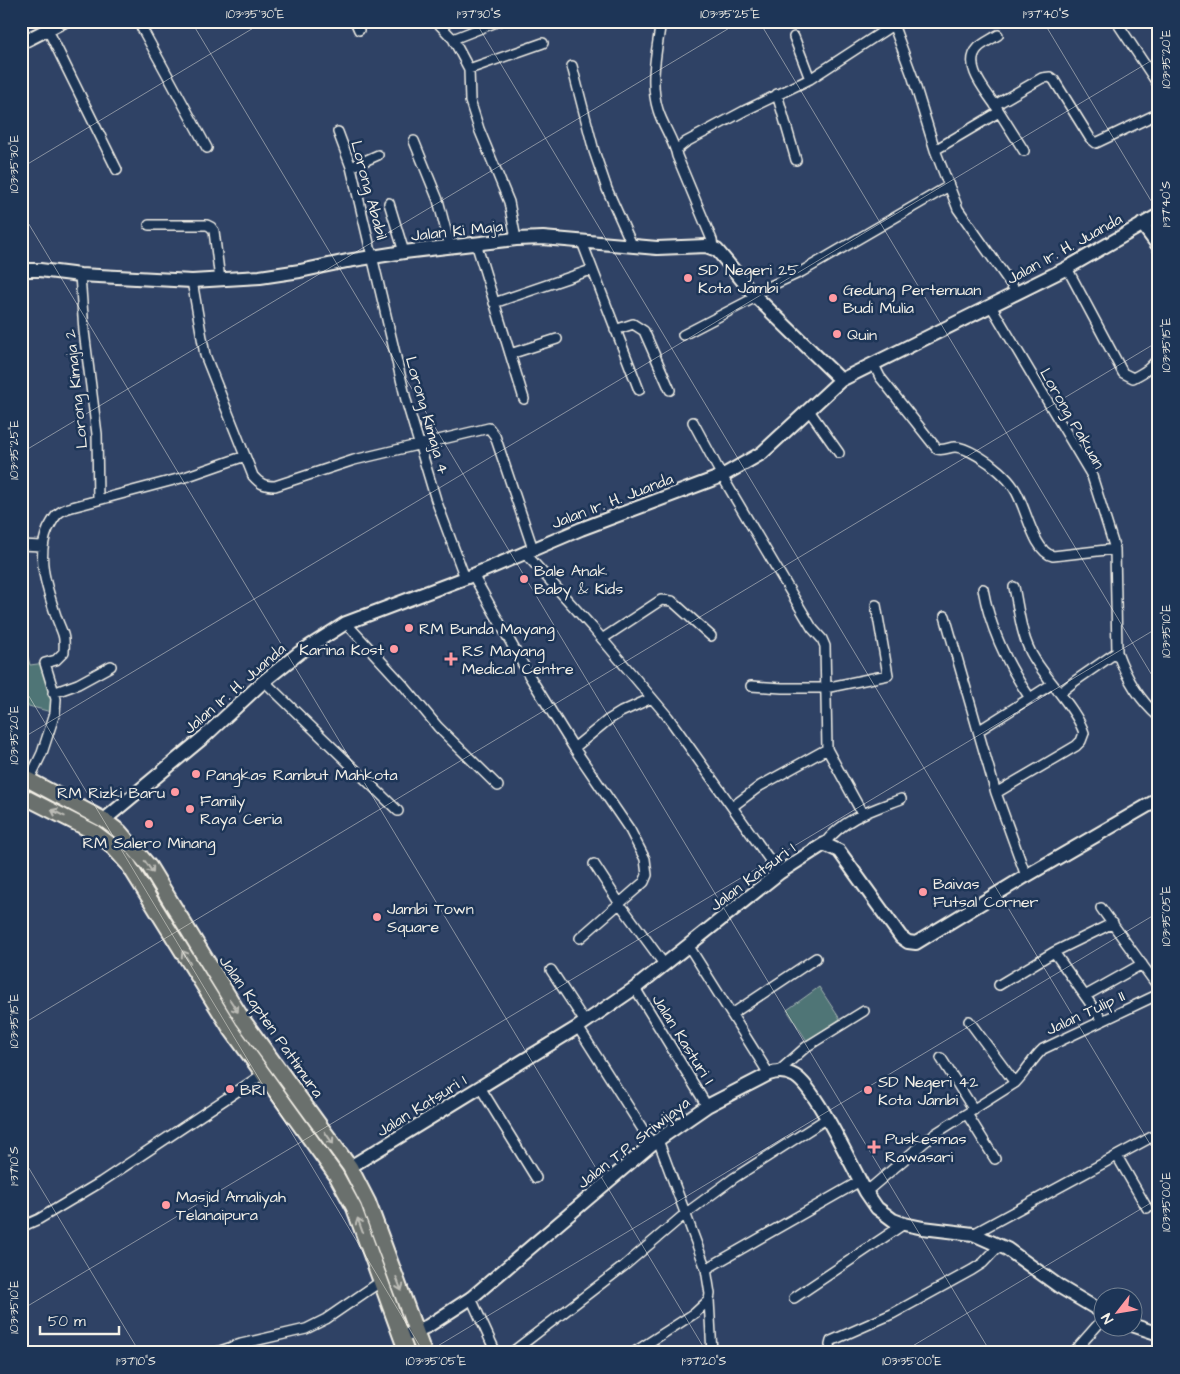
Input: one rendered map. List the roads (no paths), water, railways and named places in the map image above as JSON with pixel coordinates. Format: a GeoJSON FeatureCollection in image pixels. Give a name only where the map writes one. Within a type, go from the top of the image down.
{"type":"FeatureCollection","features":[{"type":"Feature","properties":{"kind":"main road"},"geometry":{"type":"LineString","coordinates":[[21,43],[64,21]]}},
{"type":"Feature","properties":{"kind":"main road","name":"Jalan Ir. H. Juanda"},"geometry":{"type":"LineString","coordinates":[[104,820],[205,736],[264,681],[299,653],[346,623],[469,577],[528,550],[581,529],[722,476],[762,453],[842,380],[1067,268],[1159,215]]}},
{"type":"Feature","properties":{"kind":"main road","name":"Jalan Ir. H. Juanda"},"geometry":{"type":"LineString","coordinates":[[1142,224],[1159,247]]}},
{"type":"Feature","properties":{"kind":"main road","name":"Jalan Ki Maja"},"geometry":{"type":"LineString","coordinates":[[21,270],[192,282],[260,277],[404,252],[516,239],[543,238],[657,248],[706,246],[713,248]]}},
{"type":"Feature","properties":{"kind":"main road"},"geometry":{"type":"LineString","coordinates":[[713,248],[717,250],[754,295],[842,380]]}},
{"type":"Feature","properties":{"kind":"main road","name":"Jalan Kapten Pattimura"},"geometry":{"type":"LineString","coordinates":[[25,778],[104,820],[120,832],[149,866],[243,1020],[350,1167],[368,1202],[424,1353]]}},
{"type":"Feature","properties":{"kind":"main road","name":"Jalan Kapten Pattimura"},"geometry":{"type":"LineString","coordinates":[[21,795],[94,832],[110,844],[128,864],[230,1028],[336,1175],[354,1208],[408,1353]]}},
{"type":"Feature","properties":{"kind":"main road"},"geometry":{"type":"LineString","coordinates":[[824,844],[839,851],[901,937],[908,942],[916,943],[1026,876],[1159,799]]}},
{"type":"Feature","properties":{"kind":"main road"},"geometry":{"type":"LineString","coordinates":[[94,832],[104,820]]}},
{"type":"Feature","properties":{"kind":"main road","name":"Jalan Katsuri 1"},"geometry":{"type":"LineString","coordinates":[[350,1167],[582,1024],[635,988],[779,873],[824,844]]}},
{"type":"Feature","properties":{"kind":"main road"},"geometry":{"type":"LineString","coordinates":[[774,1072],[795,1076],[802,1082],[826,1118],[871,1201],[883,1214],[904,1224],[973,1234],[1021,1258],[1060,1287],[1092,1306]]}},
{"type":"Feature","properties":{"kind":"main road","name":"Jalan T.P. Sriwijaya"},"geometry":{"type":"LineString","coordinates":[[402,1337],[417,1331],[471,1298],[655,1142],[707,1106],[774,1072]]}},
{"type":"Feature","properties":{"kind":"main road"},"geometry":{"type":"LineString","coordinates":[[1142,1328],[1159,1334]]}},
{"type":"Feature","properties":{"kind":"street"},"geometry":{"type":"LineString","coordinates":[[138,21],[207,148]]}},
{"type":"Feature","properties":{"kind":"street"},"geometry":{"type":"LineString","coordinates":[[436,21],[453,40],[469,69],[470,101],[478,130],[509,202],[516,239]]}},
{"type":"Feature","properties":{"kind":"street"},"geometry":{"type":"LineString","coordinates":[[453,40],[499,21]]}},
{"type":"Feature","properties":{"kind":"street"},"geometry":{"type":"LineString","coordinates":[[661,21],[653,85],[654,95],[663,126],[676,150],[712,240],[713,248]]}},
{"type":"Feature","properties":{"kind":"street"},"geometry":{"type":"LineString","coordinates":[[1116,21],[1159,86]]}},
{"type":"Feature","properties":{"kind":"street"},"geometry":{"type":"LineString","coordinates":[[676,150],[686,142],[777,94],[810,79],[896,22],[935,150],[958,208],[1017,293]]}},
{"type":"Feature","properties":{"kind":"street"},"geometry":{"type":"LineString","coordinates":[[48,30],[117,170]]}},
{"type":"Feature","properties":{"kind":"street"},"geometry":{"type":"LineString","coordinates":[[998,35],[978,48],[974,61],[976,75],[1024,151]]}},
{"type":"Feature","properties":{"kind":"street"},"geometry":{"type":"LineString","coordinates":[[794,37],[810,79]]}},
{"type":"Feature","properties":{"kind":"street"},"geometry":{"type":"LineString","coordinates":[[469,69],[543,43]]}},
{"type":"Feature","properties":{"kind":"street"},"geometry":{"type":"LineString","coordinates":[[572,66],[594,151],[607,189],[633,246]]}},
{"type":"Feature","properties":{"kind":"street"},"geometry":{"type":"LineString","coordinates":[[935,150],[1042,78],[1050,77],[1058,86],[1090,138],[1096,142],[1159,113]]}},
{"type":"Feature","properties":{"kind":"street"},"geometry":{"type":"LineString","coordinates":[[777,94],[796,160]]}},
{"type":"Feature","properties":{"kind":"street","name":"Lorong Ababil"},"geometry":{"type":"LineString","coordinates":[[338,132],[351,167],[372,257]]}},
{"type":"Feature","properties":{"kind":"street"},"geometry":{"type":"LineString","coordinates":[[414,141],[438,200],[450,246]]}},
{"type":"Feature","properties":{"kind":"street"},"geometry":{"type":"LineString","coordinates":[[351,167],[378,155]]}},
{"type":"Feature","properties":{"kind":"street"},"geometry":{"type":"LineString","coordinates":[[683,335],[754,295],[801,272],[949,186]]}},
{"type":"Feature","properties":{"kind":"street"},"geometry":{"type":"LineString","coordinates":[[389,203],[404,252]]}},
{"type":"Feature","properties":{"kind":"street"},"geometry":{"type":"LineString","coordinates":[[150,225],[207,225],[211,227],[214,231],[220,280]]}},
{"type":"Feature","properties":{"kind":"street"},"geometry":{"type":"LineString","coordinates":[[582,242],[591,270],[639,390]]}},
{"type":"Feature","properties":{"kind":"street"},"geometry":{"type":"LineString","coordinates":[[476,243],[524,399]]}},
{"type":"Feature","properties":{"kind":"street","name":"Lorong Kimaja 4"},"geometry":{"type":"LineString","coordinates":[[372,257],[406,400],[436,500],[469,577],[574,748],[630,830],[645,859],[647,875],[644,882],[580,938]]}},
{"type":"Feature","properties":{"kind":"street"},"geometry":{"type":"LineString","coordinates":[[1067,268],[1123,372],[1132,378],[1154,369],[1159,357]]}},
{"type":"Feature","properties":{"kind":"street"},"geometry":{"type":"LineString","coordinates":[[494,303],[591,270]]}},
{"type":"Feature","properties":{"kind":"street","name":"Lorong Kimaja 2"},"geometry":{"type":"LineString","coordinates":[[80,275],[84,331],[97,434],[98,500]]}},
{"type":"Feature","properties":{"kind":"street"},"geometry":{"type":"LineString","coordinates":[[192,282],[205,356],[253,476],[260,484],[275,486],[312,472],[354,460],[483,429],[491,429],[495,436],[528,550],[668,717],[779,873]]}},
{"type":"Feature","properties":{"kind":"street","name":"Lorong Pakuan"},"geometry":{"type":"LineString","coordinates":[[991,306],[1089,471],[1116,549],[1117,652],[1132,685],[1145,703],[1159,717]]}},
{"type":"Feature","properties":{"kind":"street"},"geometry":{"type":"LineString","coordinates":[[615,330],[633,324],[644,331],[670,390]]}},
{"type":"Feature","properties":{"kind":"street"},"geometry":{"type":"LineString","coordinates":[[510,354],[557,339]]}},
{"type":"Feature","properties":{"kind":"street"},"geometry":{"type":"LineString","coordinates":[[873,364],[880,377],[937,449],[955,447],[964,449],[982,458],[1014,488],[1038,544],[1044,552],[1053,556],[1116,549]]}},
{"type":"Feature","properties":{"kind":"street"},"geometry":{"type":"LineString","coordinates":[[808,409],[839,454]]}},
{"type":"Feature","properties":{"kind":"street"},"geometry":{"type":"LineString","coordinates":[[693,422],[722,476],[812,628],[822,639],[825,646],[826,662],[827,749],[862,813]]}},
{"type":"Feature","properties":{"kind":"street"},"geometry":{"type":"LineString","coordinates":[[25,778],[42,753],[56,713],[56,699],[45,663],[56,660],[64,652],[65,637],[43,571],[42,546],[54,517],[61,510],[185,477],[245,456]]}},
{"type":"Feature","properties":{"kind":"street"},"geometry":{"type":"LineString","coordinates":[[21,545],[42,546]]}},
{"type":"Feature","properties":{"kind":"street"},"geometry":{"type":"LineString","coordinates":[[996,793],[1081,741],[1084,733],[1060,694],[1033,657],[1026,643],[1014,587]]}},
{"type":"Feature","properties":{"kind":"street"},"geometry":{"type":"LineString","coordinates":[[983,589],[991,622],[1012,668],[1030,698]]}},
{"type":"Feature","properties":{"kind":"street"},"geometry":{"type":"LineString","coordinates":[[602,639],[661,600],[668,599],[711,636]]}},
{"type":"Feature","properties":{"kind":"street"},"geometry":{"type":"LineString","coordinates":[[751,686],[825,688],[888,675],[876,605]]}},
{"type":"Feature","properties":{"kind":"street"},"geometry":{"type":"LineString","coordinates":[[945,616],[996,793],[1026,876]]}},
{"type":"Feature","properties":{"kind":"street"},"geometry":{"type":"LineString","coordinates":[[346,623],[404,686],[438,727],[498,786]]}},
{"type":"Feature","properties":{"kind":"street"},"geometry":{"type":"LineString","coordinates":[[1060,694],[1075,681],[1117,652]]}},
{"type":"Feature","properties":{"kind":"street"},"geometry":{"type":"LineString","coordinates":[[53,693],[78,684],[110,666]]}},
{"type":"Feature","properties":{"kind":"street"},"geometry":{"type":"LineString","coordinates":[[264,681],[398,811]]}},
{"type":"Feature","properties":{"kind":"street"},"geometry":{"type":"LineString","coordinates":[[978,731],[1052,684]]}},
{"type":"Feature","properties":{"kind":"street"},"geometry":{"type":"LineString","coordinates":[[574,748],[621,712],[652,698]]}},
{"type":"Feature","properties":{"kind":"street"},"geometry":{"type":"LineString","coordinates":[[732,807],[760,786],[827,749]]}},
{"type":"Feature","properties":{"kind":"street"},"geometry":{"type":"LineString","coordinates":[[824,844],[832,833],[862,813],[901,799]]}},
{"type":"Feature","properties":{"kind":"street"},"geometry":{"type":"LineString","coordinates":[[594,864],[620,904],[664,964]]}},
{"type":"Feature","properties":{"kind":"street"},"geometry":{"type":"LineString","coordinates":[[1101,908],[1159,988]]}},
{"type":"Feature","properties":{"kind":"street"},"geometry":{"type":"LineString","coordinates":[[999,985],[1054,952],[1113,923]]}},
{"type":"Feature","properties":{"kind":"street"},"geometry":{"type":"LineString","coordinates":[[688,945],[732,1014],[774,1072],[806,1047],[864,1011]]}},
{"type":"Feature","properties":{"kind":"street"},"geometry":{"type":"LineString","coordinates":[[1054,952],[1102,1020]]}},
{"type":"Feature","properties":{"kind":"street"},"geometry":{"type":"LineString","coordinates":[[732,1014],[816,958]]}},
{"type":"Feature","properties":{"kind":"street"},"geometry":{"type":"LineString","coordinates":[[1085,996],[1142,964]]}},
{"type":"Feature","properties":{"kind":"street"},"geometry":{"type":"LineString","coordinates":[[551,970],[655,1142],[706,1269],[709,1282],[712,1353]]}},
{"type":"Feature","properties":{"kind":"street","name":"Jalan Kasturi I"},"geometry":{"type":"LineString","coordinates":[[635,988],[707,1106]]}},
{"type":"Feature","properties":{"kind":"street","name":"Jalan Tulip II"},"geometry":{"type":"LineString","coordinates":[[706,1269],[863,1187],[933,1136],[1015,1083],[1042,1049],[1159,994]]}},
{"type":"Feature","properties":{"kind":"street"},"geometry":{"type":"LineString","coordinates":[[969,1021],[1015,1083]]}},
{"type":"Feature","properties":{"kind":"street"},"geometry":{"type":"LineString","coordinates":[[941,1058],[995,1159]]}},
{"type":"Feature","properties":{"kind":"street"},"geometry":{"type":"LineString","coordinates":[[21,1227],[101,1182],[263,1074]]}},
{"type":"Feature","properties":{"kind":"street"},"geometry":{"type":"LineString","coordinates":[[480,1087],[536,1178]]}},
{"type":"Feature","properties":{"kind":"street"},"geometry":{"type":"LineString","coordinates":[[511,1353],[624,1266],[685,1214],[734,1178],[826,1118]]}},
{"type":"Feature","properties":{"kind":"street"},"geometry":{"type":"LineString","coordinates":[[973,1234],[1159,1133]]}},
{"type":"Feature","properties":{"kind":"street"},"geometry":{"type":"LineString","coordinates":[[1117,1156],[1147,1208]]}},
{"type":"Feature","properties":{"kind":"street"},"geometry":{"type":"LineString","coordinates":[[794,1298],[904,1224]]}},
{"type":"Feature","properties":{"kind":"street"},"geometry":{"type":"LineString","coordinates":[[832,1353],[831,1341],[892,1314],[972,1270],[983,1263],[999,1246]]}},
{"type":"Feature","properties":{"kind":"street"},"geometry":{"type":"LineString","coordinates":[[214,1353],[241,1344],[306,1328],[326,1319],[380,1282]]}},
{"type":"Feature","properties":{"kind":"street"},"geometry":{"type":"LineString","coordinates":[[471,1298],[496,1353]]}},
{"type":"Feature","properties":{"kind":"street"},"geometry":{"type":"LineString","coordinates":[[633,1353],[695,1313],[709,1300]]}},
{"type":"Feature","properties":{"kind":"street"},"geometry":{"type":"LineString","coordinates":[[1073,1353],[1092,1331]]}},
{"type":"Feature","properties":{"kind":"place","name":"SD Negeri 25 Kota Jambi"},"geometry":{"type":"Point","coordinates":[688,278]}},
{"type":"Feature","properties":{"kind":"place","name":"Gedung Pertemuan Budi Mulia"},"geometry":{"type":"Point","coordinates":[833,298]}},
{"type":"Feature","properties":{"kind":"place","name":"Quin"},"geometry":{"type":"Point","coordinates":[837,334]}},
{"type":"Feature","properties":{"kind":"place","name":"Bale Anak Baby & Kids"},"geometry":{"type":"Point","coordinates":[524,579]}},
{"type":"Feature","properties":{"kind":"place","name":"RM Bunda Mayang"},"geometry":{"type":"Point","coordinates":[409,628]}},
{"type":"Feature","properties":{"kind":"place","name":"Karina Kost"},"geometry":{"type":"Point","coordinates":[394,649]}},
{"type":"Feature","properties":{"kind":"place","name":"RS Mayang Medical Centre"},"geometry":{"type":"Point","coordinates":[451,659]}},
{"type":"Feature","properties":{"kind":"place","name":"Pangkas Rambut Mahkota"},"geometry":{"type":"Point","coordinates":[196,774]}},
{"type":"Feature","properties":{"kind":"place","name":"RM Rizki Baru"},"geometry":{"type":"Point","coordinates":[175,792]}},
{"type":"Feature","properties":{"kind":"place","name":"Family Raya Ceria"},"geometry":{"type":"Point","coordinates":[190,809]}},
{"type":"Feature","properties":{"kind":"place","name":"RM Salero Minang"},"geometry":{"type":"Point","coordinates":[149,824]}},
{"type":"Feature","properties":{"kind":"place","name":"Baivas Futsal Corner"},"geometry":{"type":"Point","coordinates":[923,892]}},
{"type":"Feature","properties":{"kind":"place","name":"Jambi Town Square"},"geometry":{"type":"Point","coordinates":[377,917]}},
{"type":"Feature","properties":{"kind":"place","name":"BRI"},"geometry":{"type":"Point","coordinates":[230,1089]}},
{"type":"Feature","properties":{"kind":"place","name":"SD Negeri 42 Kota Jambi"},"geometry":{"type":"Point","coordinates":[868,1090]}},
{"type":"Feature","properties":{"kind":"place","name":"Puskesmas Rawasari"},"geometry":{"type":"Point","coordinates":[874,1147]}},
{"type":"Feature","properties":{"kind":"place","name":"Masjid Amaliyah Telanaipura"},"geometry":{"type":"Point","coordinates":[166,1205]}}]}
